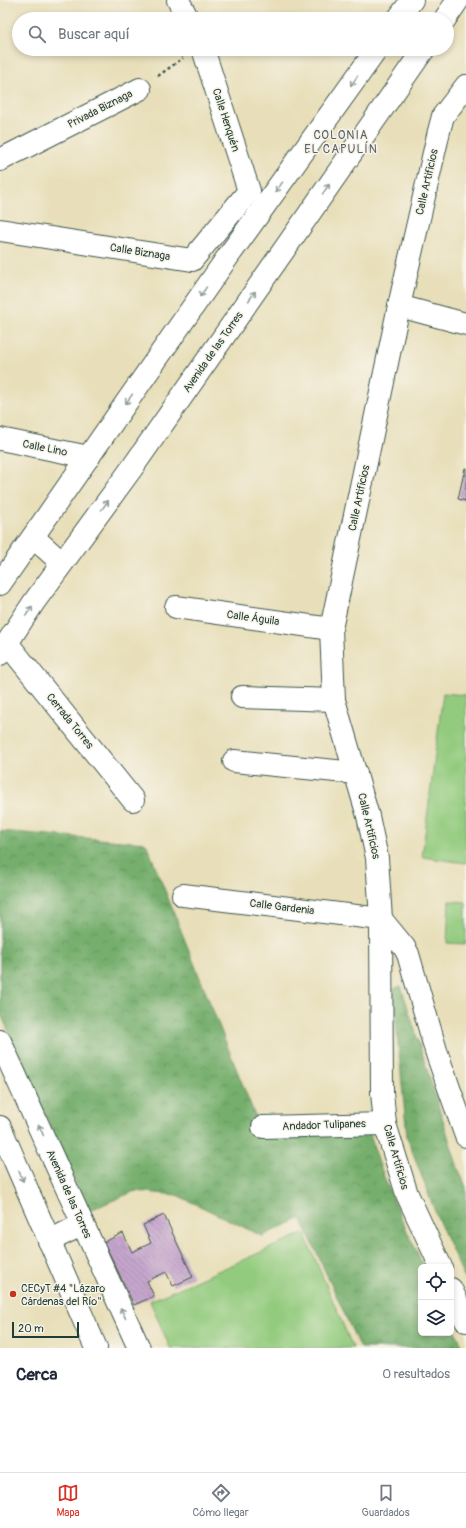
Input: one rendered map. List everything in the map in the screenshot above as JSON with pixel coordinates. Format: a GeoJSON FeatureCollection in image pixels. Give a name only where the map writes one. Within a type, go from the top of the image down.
{"type":"FeatureCollection","features":[{"type":"Feature","properties":{"kind":"street"},"geometry":{"type":"LineString","coordinates":[[178,0],[184,12]]}},
{"type":"Feature","properties":{"kind":"street"},"geometry":{"type":"LineString","coordinates":[[403,12],[412,0]]}},
{"type":"Feature","properties":{"kind":"street"},"geometry":{"type":"LineString","coordinates":[[450,12],[458,0]]}},
{"type":"Feature","properties":{"kind":"street","name":"Calle Henquén"},"geometry":{"type":"LineString","coordinates":[[197,56],[249,191]]}},
{"type":"Feature","properties":{"kind":"street"},"geometry":{"type":"LineString","coordinates":[[0,584],[227,258],[372,56]]}},
{"type":"Feature","properties":{"kind":"street","name":"Avenida de las Torres"},"geometry":{"type":"LineString","coordinates":[[3,649],[62,563],[132,468],[419,56]]}},
{"type":"Feature","properties":{"kind":"street","name":"Calle Artificios"},"geometry":{"type":"LineString","coordinates":[[440,1264],[407,1194],[385,1124],[382,1092],[381,919],[377,858],[368,816],[334,700],[331,629],[399,306],[443,116],[466,86]]}},
{"type":"Feature","properties":{"kind":"street","name":"Privada Biznaga"},"geometry":{"type":"LineString","coordinates":[[0,160],[140,89]]}},
{"type":"Feature","properties":{"kind":"street","name":"Calle Biznaga"},"geometry":{"type":"LineString","coordinates":[[0,230],[192,260],[249,191]]}},
{"type":"Feature","properties":{"kind":"street"},"geometry":{"type":"LineString","coordinates":[[399,306],[466,324]]}},
{"type":"Feature","properties":{"kind":"street","name":"Calle Lino"},"geometry":{"type":"LineString","coordinates":[[0,439],[89,456]]}},
{"type":"Feature","properties":{"kind":"street"},"geometry":{"type":"LineString","coordinates":[[33,537],[62,563]]}},
{"type":"Feature","properties":{"kind":"street","name":"Calle Águila"},"geometry":{"type":"LineString","coordinates":[[176,607],[331,629]]}},
{"type":"Feature","properties":{"kind":"street","name":"Cerrada Torres"},"geometry":{"type":"LineString","coordinates":[[3,649],[133,800]]}},
{"type":"Feature","properties":{"kind":"street"},"geometry":{"type":"LineString","coordinates":[[242,697],[334,700]]}},
{"type":"Feature","properties":{"kind":"street"},"geometry":{"type":"LineString","coordinates":[[234,761],[356,773]]}},
{"type":"Feature","properties":{"kind":"street","name":"Calle Gardenia"},"geometry":{"type":"LineString","coordinates":[[183,895],[381,919]]}},
{"type":"Feature","properties":{"kind":"street"},"geometry":{"type":"LineString","coordinates":[[381,919],[408,954],[437,1054],[466,1136]]}},
{"type":"Feature","properties":{"kind":"street","name":"Avenida de las Torres"},"geometry":{"type":"LineString","coordinates":[[0,1040],[140,1348]]}},
{"type":"Feature","properties":{"kind":"street","name":"Andador Tulipanes"},"geometry":{"type":"LineString","coordinates":[[262,1127],[385,1124]]}},
{"type":"Feature","properties":{"kind":"street"},"geometry":{"type":"LineString","coordinates":[[0,1127],[96,1348]]}},
{"type":"Feature","properties":{"kind":"street"},"geometry":{"type":"LineString","coordinates":[[49,1241],[83,1224]]}},
{"type":"Feature","properties":{"kind":"street"},"geometry":{"type":"LineString","coordinates":[[454,1295],[466,1321]]}},
{"type":"Feature","properties":{"kind":"path","name":"Privada Biznaga"},"geometry":{"type":"LineString","coordinates":[[140,89],[188,56]]}},
{"type":"Feature","properties":{"kind":"green space"},"geometry":{"type":"Polygon","coordinates":[[[443,693],[466,695],[466,863],[422,857],[443,693]]]}},
{"type":"Feature","properties":{"kind":"green space"},"geometry":{"type":"Polygon","coordinates":[[[0,831],[146,843],[260,1128],[368,1126],[385,1180],[423,1264],[418,1264],[418,1336],[454,1336],[454,1330],[464,1348],[360,1348],[301,1218],[262,1236],[177,1195],[135,1191],[88,1211],[0,1012],[0,831]]]}},
{"type":"Feature","properties":{"kind":"green space"},"geometry":{"type":"Polygon","coordinates":[[[449,901],[466,902],[466,944],[447,943],[449,901]]]}},
{"type":"Feature","properties":{"kind":"green space"},"geometry":{"type":"Polygon","coordinates":[[[401,986],[458,1168],[466,1187],[466,1281],[437,1217],[407,1137],[393,989],[401,986]]]}},
{"type":"Feature","properties":{"kind":"green space"},"geometry":{"type":"Polygon","coordinates":[[[304,1233],[353,1348],[170,1348],[150,1301],[304,1233]]]}},
{"type":"Feature","properties":{"kind":"building"},"geometry":{"type":"Polygon","coordinates":[[[466,468],[466,501],[458,499],[466,468]]]}},
{"type":"Feature","properties":{"kind":"building"},"geometry":{"type":"Polygon","coordinates":[[[164,1215],[193,1277],[173,1286],[166,1272],[147,1281],[154,1296],[134,1305],[104,1242],[123,1233],[132,1252],[151,1243],[143,1225],[164,1215]]]}},
{"type":"Feature","properties":{"kind":"place","name":"CECyT #4 \"Lázaro Cárdenas del Río\""},"geometry":{"type":"Point","coordinates":[13,1294]}},
{"type":"Feature","properties":{"kind":"district","name":"COLONIA EL CAPULÍN"},"geometry":{"type":"Point","coordinates":[341,142]}}]}
